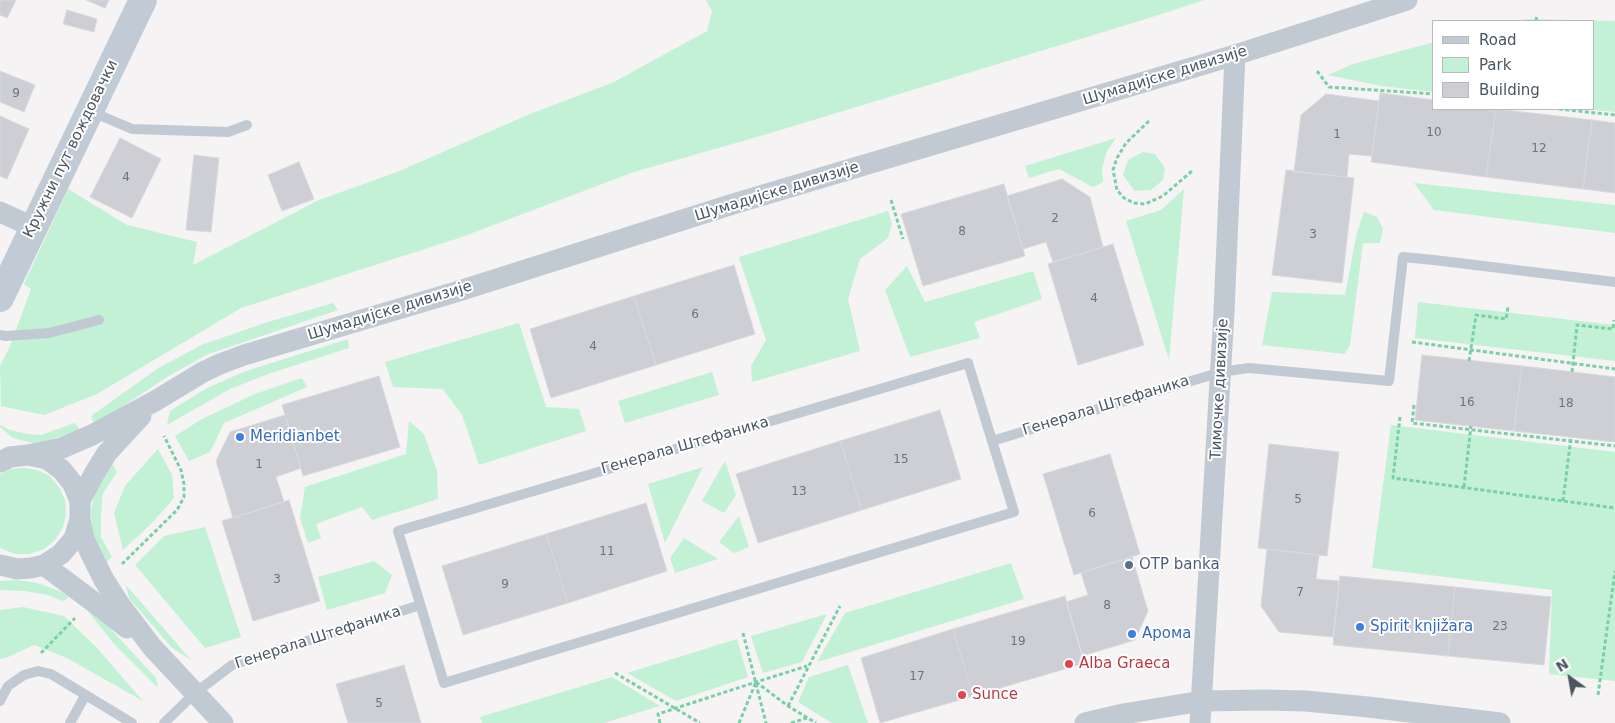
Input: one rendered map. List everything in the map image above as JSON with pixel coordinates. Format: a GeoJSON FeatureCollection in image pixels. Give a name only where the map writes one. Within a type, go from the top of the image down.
{"type":"FeatureCollection","features":[{"type":"Feature","properties":{"kind":"main road","name":"Кружни пут вождовачки"},"geometry":{"type":"LineString","coordinates":[[0,298],[143,0]]}},
{"type":"Feature","properties":{"kind":"street","name":"Шумадијске дивизије"},"geometry":{"type":"LineString","coordinates":[[10,456],[62,448],[70,445],[155,401],[203,372],[244,355],[459,291],[720,208],[1235,55],[1407,0]]}},
{"type":"Feature","properties":{"kind":"street","name":"Тимочке дивизије"},"geometry":{"type":"LineString","coordinates":[[1200,723],[1221,372],[1235,55]]}},
{"type":"Feature","properties":{"kind":"street"},"geometry":{"type":"LineString","coordinates":[[0,212],[33,227]]}},
{"type":"Feature","properties":{"kind":"street","name":"Шумадијске дивизије"},"geometry":{"type":"LineString","coordinates":[[44,565],[61,554],[74,539],[80,510],[94,474],[107,453],[155,401]]}},
{"type":"Feature","properties":{"kind":"street"},"geometry":{"type":"LineString","coordinates":[[10,456],[47,459],[62,470],[73,484],[80,510],[84,539],[104,580],[152,647],[223,723]]}},
{"type":"Feature","properties":{"kind":"street"},"geometry":{"type":"LineString","coordinates":[[1,566],[17,569],[44,565],[152,647]]}},
{"type":"Feature","properties":{"kind":"street"},"geometry":{"type":"LineString","coordinates":[[1085,723],[1123,714],[1202,701],[1305,701],[1500,723]]}},
{"type":"Feature","properties":{"kind":"lane"},"geometry":{"type":"LineString","coordinates":[[89,111],[132,129],[228,132],[247,125]]}},
{"type":"Feature","properties":{"kind":"lane"},"geometry":{"type":"LineString","coordinates":[[1221,372],[1249,368],[1389,381],[1403,257],[1615,282]]}},
{"type":"Feature","properties":{"kind":"lane"},"geometry":{"type":"LineString","coordinates":[[0,335],[49,333],[99,320]]}},
{"type":"Feature","properties":{"kind":"lane","name":"Генерала Штефаника"},"geometry":{"type":"LineString","coordinates":[[968,364],[992,441],[1014,512],[444,684],[398,531],[968,364]]}},
{"type":"Feature","properties":{"kind":"lane","name":"Генерала Штефаника"},"geometry":{"type":"LineString","coordinates":[[992,441],[1221,372]]}},
{"type":"Feature","properties":{"kind":"lane","name":"Генерала Штефаника"},"geometry":{"type":"LineString","coordinates":[[164,723],[195,693],[232,665],[420,606]]}},
{"type":"Feature","properties":{"kind":"lane"},"geometry":{"type":"LineString","coordinates":[[0,701],[8,686],[24,675],[38,670],[51,674],[132,723]]}},
{"type":"Feature","properties":{"kind":"lane"},"geometry":{"type":"LineString","coordinates":[[70,723],[86,696]]}},
{"type":"Feature","properties":{"kind":"path"},"geometry":{"type":"LineString","coordinates":[[1536,20],[1537,15]]}},
{"type":"Feature","properties":{"kind":"path"},"geometry":{"type":"LineString","coordinates":[[1317,71],[1329,87],[1432,94]]}},
{"type":"Feature","properties":{"kind":"path"},"geometry":{"type":"LineString","coordinates":[[1568,110],[1615,115]]}},
{"type":"Feature","properties":{"kind":"path"},"geometry":{"type":"LineString","coordinates":[[1149,120],[1126,143],[1117,158],[1113,170],[1117,190],[1124,198],[1134,203],[1145,204],[1163,196],[1192,171]]}},
{"type":"Feature","properties":{"kind":"path"},"geometry":{"type":"LineString","coordinates":[[891,200],[903,240]]}},
{"type":"Feature","properties":{"kind":"path"},"geometry":{"type":"LineString","coordinates":[[1470,360],[1476,315],[1506,318],[1508,307]]}},
{"type":"Feature","properties":{"kind":"path"},"geometry":{"type":"LineString","coordinates":[[1572,372],[1577,325],[1613,329],[1614,320]]}},
{"type":"Feature","properties":{"kind":"path"},"geometry":{"type":"LineString","coordinates":[[1411,342],[1615,369]]}},
{"type":"Feature","properties":{"kind":"path"},"geometry":{"type":"LineString","coordinates":[[1414,404],[1412,423],[1571,439],[1615,446]]}},
{"type":"Feature","properties":{"kind":"path"},"geometry":{"type":"LineString","coordinates":[[1400,417],[1393,478],[1615,508]]}},
{"type":"Feature","properties":{"kind":"path"},"geometry":{"type":"LineString","coordinates":[[1464,488],[1471,428]]}},
{"type":"Feature","properties":{"kind":"path"},"geometry":{"type":"LineString","coordinates":[[122,565],[177,510],[184,497],[181,470],[164,436]]}},
{"type":"Feature","properties":{"kind":"path"},"geometry":{"type":"LineString","coordinates":[[1563,501],[1571,439]]}},
{"type":"Feature","properties":{"kind":"path"},"geometry":{"type":"LineString","coordinates":[[1598,695],[1613,602],[1615,571]]}},
{"type":"Feature","properties":{"kind":"path"},"geometry":{"type":"LineString","coordinates":[[788,706],[807,666],[840,606]]}},
{"type":"Feature","properties":{"kind":"path"},"geometry":{"type":"LineString","coordinates":[[39,654],[79,614]]}},
{"type":"Feature","properties":{"kind":"path"},"geometry":{"type":"LineString","coordinates":[[743,633],[766,723]]}},
{"type":"Feature","properties":{"kind":"path"},"geometry":{"type":"LineString","coordinates":[[660,723],[658,714],[807,666]]}},
{"type":"Feature","properties":{"kind":"path"},"geometry":{"type":"LineString","coordinates":[[615,672],[700,723]]}},
{"type":"Feature","properties":{"kind":"path"},"geometry":{"type":"LineString","coordinates":[[756,682],[788,706],[816,723]]}},
{"type":"Feature","properties":{"kind":"path"},"geometry":{"type":"LineString","coordinates":[[740,723],[756,682]]}},
{"type":"Feature","properties":{"kind":"path"},"geometry":{"type":"LineString","coordinates":[[791,723],[808,718]]}},
{"type":"Feature","properties":{"kind":"green space"},"geometry":{"type":"Polygon","coordinates":[[[706,0],[1204,0],[764,135],[634,172],[459,238],[241,308],[97,394],[44,415],[1,406],[0,366],[10,346],[31,289],[24,284],[68,189],[127,225],[197,242],[193,265],[319,200],[397,172],[530,114],[614,82],[707,31],[712,11],[706,0]]]}},
{"type":"Feature","properties":{"kind":"green space"},"geometry":{"type":"Polygon","coordinates":[[[1528,19],[1572,20],[1524,20],[1528,19]]]}},
{"type":"Feature","properties":{"kind":"green space"},"geometry":{"type":"Polygon","coordinates":[[[1595,21],[1615,21],[1615,112],[1594,110],[1595,21]]]}},
{"type":"Feature","properties":{"kind":"green space"},"geometry":{"type":"Polygon","coordinates":[[[1432,43],[1432,92],[1381,86],[1328,75],[1353,64],[1432,43]]]}},
{"type":"Feature","properties":{"kind":"green space"},"geometry":{"type":"Polygon","coordinates":[[[1116,138],[1107,151],[1102,168],[1103,182],[1093,187],[1059,169],[1029,178],[1025,166],[1116,138]]]}},
{"type":"Feature","properties":{"kind":"green space"},"geometry":{"type":"Polygon","coordinates":[[[1143,152],[1155,154],[1165,168],[1163,180],[1151,190],[1135,191],[1123,175],[1128,160],[1143,152]]]}},
{"type":"Feature","properties":{"kind":"green space"},"geometry":{"type":"Polygon","coordinates":[[[1414,183],[1615,205],[1615,233],[1434,210],[1414,183]]]}},
{"type":"Feature","properties":{"kind":"green space"},"geometry":{"type":"Polygon","coordinates":[[[1184,189],[1169,360],[1126,221],[1161,210],[1184,189]]]}},
{"type":"Feature","properties":{"kind":"green space"},"geometry":{"type":"Polygon","coordinates":[[[888,211],[892,223],[888,238],[860,259],[848,299],[860,351],[752,382],[751,366],[766,340],[739,257],[888,211]]]}},
{"type":"Feature","properties":{"kind":"green space"},"geometry":{"type":"Polygon","coordinates":[[[1364,212],[1377,217],[1383,229],[1380,243],[1363,243],[1350,345],[1345,354],[1262,345],[1272,292],[1345,295],[1357,232],[1364,212]]]}},
{"type":"Feature","properties":{"kind":"green space"},"geometry":{"type":"Polygon","coordinates":[[[907,266],[925,302],[1033,271],[1042,299],[974,322],[980,338],[910,357],[885,290],[907,266]]]}},
{"type":"Feature","properties":{"kind":"green space"},"geometry":{"type":"Polygon","coordinates":[[[1418,302],[1615,325],[1615,361],[1415,338],[1418,302]]]}},
{"type":"Feature","properties":{"kind":"green space"},"geometry":{"type":"Polygon","coordinates":[[[333,303],[338,310],[206,355],[167,377],[95,425],[91,416],[157,369],[201,345],[268,322],[333,303]]]}},
{"type":"Feature","properties":{"kind":"green space"},"geometry":{"type":"Polygon","coordinates":[[[519,323],[546,407],[579,409],[586,431],[479,465],[462,415],[443,389],[393,387],[385,362],[519,323]]]}},
{"type":"Feature","properties":{"kind":"green space"},"geometry":{"type":"Polygon","coordinates":[[[348,339],[349,348],[271,373],[230,389],[167,425],[170,411],[207,388],[246,371],[348,339]]]}},
{"type":"Feature","properties":{"kind":"green space"},"geometry":{"type":"Polygon","coordinates":[[[712,372],[719,395],[625,423],[618,401],[712,372]]]}},
{"type":"Feature","properties":{"kind":"green space"},"geometry":{"type":"Polygon","coordinates":[[[302,378],[307,387],[224,423],[210,452],[189,461],[175,436],[202,419],[255,394],[302,378]]]}},
{"type":"Feature","properties":{"kind":"green space"},"geometry":{"type":"Polygon","coordinates":[[[409,421],[424,434],[437,471],[438,499],[372,520],[362,507],[316,524],[321,538],[308,543],[300,518],[305,487],[406,454],[409,421]]]}},
{"type":"Feature","properties":{"kind":"green space"},"geometry":{"type":"Polygon","coordinates":[[[75,423],[80,430],[48,441],[33,443],[13,438],[0,427],[0,425],[10,430],[41,435],[75,423]]]}},
{"type":"Feature","properties":{"kind":"green space"},"geometry":{"type":"Polygon","coordinates":[[[1391,425],[1615,452],[1615,681],[1549,674],[1552,590],[1372,568],[1391,425]]]}},
{"type":"Feature","properties":{"kind":"green space"},"geometry":{"type":"Polygon","coordinates":[[[158,449],[172,475],[174,498],[151,524],[123,550],[114,513],[125,486],[158,449]]]}},
{"type":"Feature","properties":{"kind":"green space"},"geometry":{"type":"Polygon","coordinates":[[[725,461],[736,495],[724,513],[702,501],[725,461]]]}},
{"type":"Feature","properties":{"kind":"green space"},"geometry":{"type":"Polygon","coordinates":[[[112,463],[117,472],[103,493],[101,516],[101,537],[112,557],[105,563],[92,532],[91,511],[95,491],[112,463]]]}},
{"type":"Feature","properties":{"kind":"green space"},"geometry":{"type":"Polygon","coordinates":[[[703,467],[665,543],[648,484],[703,467]]]}},
{"type":"Feature","properties":{"kind":"green space"},"geometry":{"type":"Polygon","coordinates":[[[24,468],[37,470],[50,476],[59,487],[65,500],[66,514],[63,527],[55,540],[44,549],[30,554],[15,554],[0,548],[0,474],[10,469],[24,468]]]}},
{"type":"Feature","properties":{"kind":"green space"},"geometry":{"type":"Polygon","coordinates":[[[739,516],[749,547],[734,553],[719,542],[739,516]]]}},
{"type":"Feature","properties":{"kind":"green space"},"geometry":{"type":"Polygon","coordinates":[[[205,527],[241,637],[205,648],[135,565],[164,536],[205,527]]]}},
{"type":"Feature","properties":{"kind":"green space"},"geometry":{"type":"Polygon","coordinates":[[[684,538],[718,559],[675,573],[670,558],[684,538]]]}},
{"type":"Feature","properties":{"kind":"green space"},"geometry":{"type":"Polygon","coordinates":[[[374,561],[392,575],[385,593],[327,610],[318,577],[374,561]]]}},
{"type":"Feature","properties":{"kind":"green space"},"geometry":{"type":"Polygon","coordinates":[[[1011,563],[1024,599],[817,662],[845,613],[1011,563]]]}},
{"type":"Feature","properties":{"kind":"green space"},"geometry":{"type":"Polygon","coordinates":[[[17,580],[37,583],[62,592],[69,597],[63,601],[48,595],[25,591],[0,590],[0,581],[17,580]]]}},
{"type":"Feature","properties":{"kind":"green space"},"geometry":{"type":"Polygon","coordinates":[[[126,585],[191,660],[172,648],[129,598],[126,585]]]}},
{"type":"Feature","properties":{"kind":"green space"},"geometry":{"type":"Polygon","coordinates":[[[23,607],[64,616],[97,648],[143,701],[67,658],[34,645],[0,659],[0,610],[23,607]]]}},
{"type":"Feature","properties":{"kind":"green space"},"geometry":{"type":"Polygon","coordinates":[[[86,609],[107,625],[156,678],[158,688],[114,644],[86,609]]]}},
{"type":"Feature","properties":{"kind":"green space"},"geometry":{"type":"Polygon","coordinates":[[[827,614],[802,662],[763,673],[751,636],[827,614]]]}},
{"type":"Feature","properties":{"kind":"green space"},"geometry":{"type":"Polygon","coordinates":[[[737,639],[748,677],[676,701],[627,673],[737,639]]]}},
{"type":"Feature","properties":{"kind":"green space"},"geometry":{"type":"Polygon","coordinates":[[[848,665],[868,723],[832,723],[798,702],[809,677],[848,665]]]}},
{"type":"Feature","properties":{"kind":"green space"},"geometry":{"type":"Polygon","coordinates":[[[612,677],[660,706],[604,723],[482,723],[480,717],[612,677]]]}},
{"type":"Feature","properties":{"kind":"building"},"geometry":{"type":"Polygon","coordinates":[[[0,0],[16,0],[7,18],[0,15],[0,0]]]}},
{"type":"Feature","properties":{"kind":"building"},"geometry":{"type":"Polygon","coordinates":[[[86,0],[109,0],[105,8],[86,0]]]}},
{"type":"Feature","properties":{"kind":"building"},"geometry":{"type":"Polygon","coordinates":[[[67,10],[97,19],[94,32],[63,24],[67,10]]]}},
{"type":"Feature","properties":{"kind":"building"},"geometry":{"type":"Polygon","coordinates":[[[0,71],[35,85],[24,112],[0,102],[0,71]]]}},
{"type":"Feature","properties":{"kind":"building"},"geometry":{"type":"Polygon","coordinates":[[[1380,93],[1432,100],[1432,110],[1496,110],[1486,177],[1371,162],[1380,93]]]}},
{"type":"Feature","properties":{"kind":"building"},"geometry":{"type":"Polygon","coordinates":[[[1326,94],[1379,101],[1372,156],[1349,154],[1347,177],[1294,172],[1301,115],[1326,94]]]}},
{"type":"Feature","properties":{"kind":"building"},"geometry":{"type":"Polygon","coordinates":[[[1496,110],[1592,120],[1583,189],[1486,177],[1496,110]]]}},
{"type":"Feature","properties":{"kind":"building"},"geometry":{"type":"Polygon","coordinates":[[[0,116],[29,129],[7,179],[0,176],[0,116]]]}},
{"type":"Feature","properties":{"kind":"building"},"geometry":{"type":"Polygon","coordinates":[[[1592,120],[1615,123],[1615,193],[1583,189],[1592,120]]]}},
{"type":"Feature","properties":{"kind":"building"},"geometry":{"type":"Polygon","coordinates":[[[120,138],[161,159],[132,218],[90,197],[120,138]]]}},
{"type":"Feature","properties":{"kind":"building"},"geometry":{"type":"Polygon","coordinates":[[[194,155],[219,158],[211,232],[186,230],[194,155]]]}},
{"type":"Feature","properties":{"kind":"building"},"geometry":{"type":"Polygon","coordinates":[[[299,162],[314,199],[282,211],[268,175],[299,162]]]}},
{"type":"Feature","properties":{"kind":"building"},"geometry":{"type":"Polygon","coordinates":[[[1286,170],[1354,178],[1342,283],[1272,275],[1286,170]]]}},
{"type":"Feature","properties":{"kind":"building"},"geometry":{"type":"Polygon","coordinates":[[[1062,179],[1090,197],[1103,247],[1053,262],[1046,242],[1023,249],[1007,196],[1062,179]]]}},
{"type":"Feature","properties":{"kind":"building"},"geometry":{"type":"Polygon","coordinates":[[[1004,184],[1025,256],[923,286],[901,214],[1004,184]]]}},
{"type":"Feature","properties":{"kind":"building"},"geometry":{"type":"Polygon","coordinates":[[[1113,244],[1144,345],[1078,365],[1048,264],[1113,244]]]}},
{"type":"Feature","properties":{"kind":"building"},"geometry":{"type":"Polygon","coordinates":[[[734,265],[755,334],[656,365],[634,296],[734,265]]]}},
{"type":"Feature","properties":{"kind":"building"},"geometry":{"type":"Polygon","coordinates":[[[634,296],[656,365],[551,398],[530,329],[634,296]]]}},
{"type":"Feature","properties":{"kind":"building"},"geometry":{"type":"Polygon","coordinates":[[[1422,355],[1522,366],[1514,431],[1415,420],[1422,355]]]}},
{"type":"Feature","properties":{"kind":"building"},"geometry":{"type":"Polygon","coordinates":[[[1522,366],[1615,377],[1615,442],[1514,431],[1522,366]]]}},
{"type":"Feature","properties":{"kind":"building"},"geometry":{"type":"Polygon","coordinates":[[[379,376],[400,447],[303,476],[282,405],[379,376]]]}},
{"type":"Feature","properties":{"kind":"building"},"geometry":{"type":"Polygon","coordinates":[[[940,410],[961,479],[862,510],[840,441],[940,410]]]}},
{"type":"Feature","properties":{"kind":"building"},"geometry":{"type":"Polygon","coordinates":[[[285,415],[301,468],[276,477],[284,502],[233,518],[216,461],[230,432],[285,415]]]}},
{"type":"Feature","properties":{"kind":"building"},"geometry":{"type":"Polygon","coordinates":[[[840,441],[862,510],[758,543],[736,474],[840,441]]]}},
{"type":"Feature","properties":{"kind":"building"},"geometry":{"type":"Polygon","coordinates":[[[1269,444],[1339,452],[1327,556],[1258,548],[1269,444]]]}},
{"type":"Feature","properties":{"kind":"building"},"geometry":{"type":"Polygon","coordinates":[[[1110,454],[1140,554],[1074,575],[1043,474],[1110,454]]]}},
{"type":"Feature","properties":{"kind":"building"},"geometry":{"type":"Polygon","coordinates":[[[289,500],[320,601],[253,621],[222,521],[289,500]]]}},
{"type":"Feature","properties":{"kind":"building"},"geometry":{"type":"Polygon","coordinates":[[[646,503],[667,571],[568,603],[546,534],[646,503]]]}},
{"type":"Feature","properties":{"kind":"building"},"geometry":{"type":"Polygon","coordinates":[[[546,534],[568,603],[463,635],[442,566],[546,534]]]}},
{"type":"Feature","properties":{"kind":"building"},"geometry":{"type":"Polygon","coordinates":[[[1267,549],[1319,555],[1316,579],[1339,581],[1333,637],[1279,632],[1261,606],[1267,549]]]}},
{"type":"Feature","properties":{"kind":"building"},"geometry":{"type":"Polygon","coordinates":[[[1132,557],[1148,611],[1135,640],[1082,656],[1066,602],[1088,595],[1081,573],[1132,557]]]}},
{"type":"Feature","properties":{"kind":"building"},"geometry":{"type":"Polygon","coordinates":[[[1340,576],[1455,587],[1448,656],[1333,645],[1340,576]]]}},
{"type":"Feature","properties":{"kind":"building"},"geometry":{"type":"Polygon","coordinates":[[[1455,587],[1551,597],[1544,665],[1448,656],[1455,587]]]}},
{"type":"Feature","properties":{"kind":"building"},"geometry":{"type":"Polygon","coordinates":[[[1065,596],[1085,663],[973,696],[953,629],[1065,596]]]}},
{"type":"Feature","properties":{"kind":"building"},"geometry":{"type":"Polygon","coordinates":[[[953,629],[973,696],[880,723],[861,658],[953,629]]]}},
{"type":"Feature","properties":{"kind":"building"},"geometry":{"type":"Polygon","coordinates":[[[404,665],[421,723],[348,723],[336,684],[404,665]]]}},
{"type":"Feature","properties":{"kind":"place","name":"Meridianbet"},"geometry":{"type":"Point","coordinates":[240,437]}},
{"type":"Feature","properties":{"kind":"place","name":"OTP banka"},"geometry":{"type":"Point","coordinates":[1129,565]}},
{"type":"Feature","properties":{"kind":"place","name":"Spirit knjižara"},"geometry":{"type":"Point","coordinates":[1360,627]}},
{"type":"Feature","properties":{"kind":"place","name":"Арома"},"geometry":{"type":"Point","coordinates":[1132,634]}},
{"type":"Feature","properties":{"kind":"place","name":"Alba Graeca"},"geometry":{"type":"Point","coordinates":[1069,664]}},
{"type":"Feature","properties":{"kind":"place","name":"Sunce"},"geometry":{"type":"Point","coordinates":[962,695]}}]}
